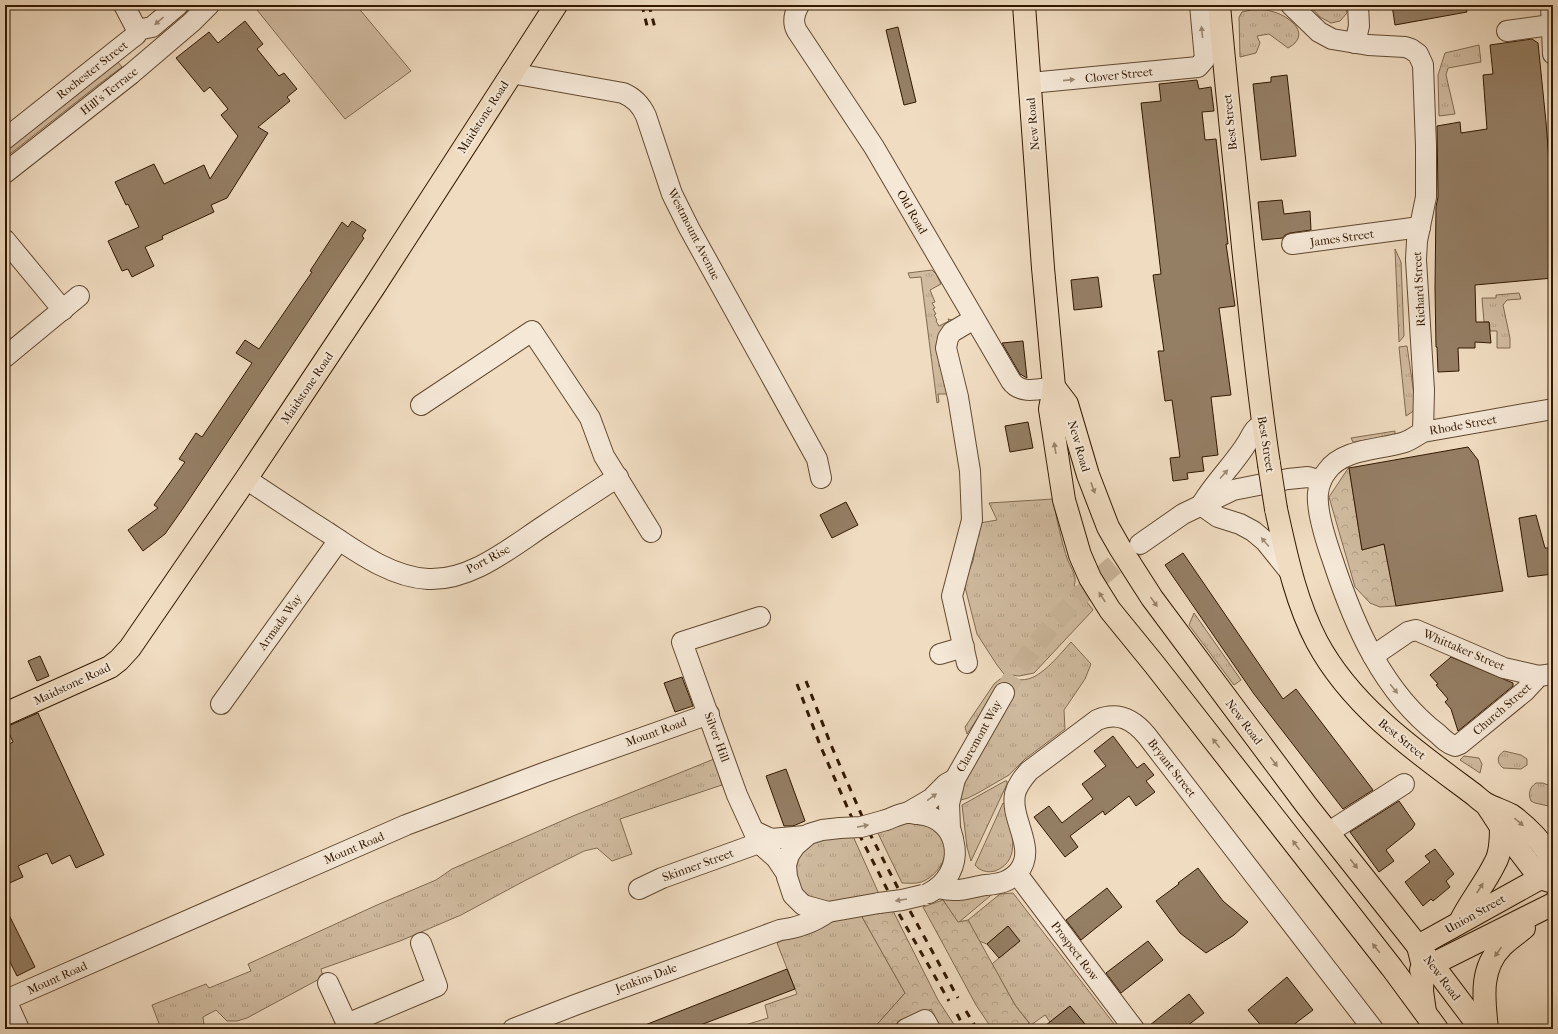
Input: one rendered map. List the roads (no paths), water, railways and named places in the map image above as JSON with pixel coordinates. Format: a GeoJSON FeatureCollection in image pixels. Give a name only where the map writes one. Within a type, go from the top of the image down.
{"type":"FeatureCollection","features":[{"type":"Feature","properties":{"kind":"main road","name":"Maidstone Road"},"geometry":{"type":"LineString","coordinates":[[5,714],[106,670],[119,660],[152,618],[374,287],[556,5]]}},
{"type":"Feature","properties":{"kind":"main road","name":"New Road"},"geometry":{"type":"LineString","coordinates":[[1024,5],[1043,268],[1054,387],[1050,408],[1063,493],[1076,546],[1090,578],[1110,610],[1392,968],[1431,1021]]}},
{"type":"Feature","properties":{"kind":"main road","name":"Best Street"},"geometry":{"type":"LineString","coordinates":[[1219,5],[1229,119],[1263,425],[1276,509],[1290,572],[1303,608],[1317,642],[1344,682],[1376,717],[1413,749],[1486,803],[1511,816],[1528,829],[1549,854],[1550,885]]}},
{"type":"Feature","properties":{"kind":"main road","name":"New Road"},"geometry":{"type":"LineString","coordinates":[[1054,387],[1067,404],[1081,455],[1108,527],[1152,598],[1307,806],[1418,946],[1428,966],[1481,1029]]}},
{"type":"Feature","properties":{"kind":"main road","name":"Best Street"},"geometry":{"type":"LineString","coordinates":[[1486,803],[1501,827],[1550,885]]}},
{"type":"Feature","properties":{"kind":"main road"},"geometry":{"type":"LineString","coordinates":[[1460,922],[1468,905],[1496,863],[1500,843],[1501,827]]}},
{"type":"Feature","properties":{"kind":"main road","name":"Union Street"},"geometry":{"type":"LineString","coordinates":[[1392,968],[1408,971],[1428,966],[1550,885]]}},
{"type":"Feature","properties":{"kind":"main road","name":"Union Street"},"geometry":{"type":"LineString","coordinates":[[1418,946],[1460,922],[1550,885]]}},
{"type":"Feature","properties":{"kind":"main road"},"geometry":{"type":"LineString","coordinates":[[1487,1029],[1484,984],[1486,973],[1491,961],[1504,944],[1518,934],[1550,885]]}},
{"type":"Feature","properties":{"kind":"main road"},"geometry":{"type":"LineString","coordinates":[[1428,966],[1422,991],[1431,1021]]}},
{"type":"Feature","properties":{"kind":"street"},"geometry":{"type":"LineString","coordinates":[[124,5],[138,30]]}},
{"type":"Feature","properties":{"kind":"street","name":"Rochester Street"},"geometry":{"type":"LineString","coordinates":[[5,139],[136,35],[138,30],[152,27],[178,5]]}},
{"type":"Feature","properties":{"kind":"street","name":"Hill's Terrace"},"geometry":{"type":"LineString","coordinates":[[5,173],[131,74],[192,22],[209,5]]}},
{"type":"Feature","properties":{"kind":"street","name":"Old Road"},"geometry":{"type":"LineString","coordinates":[[799,5],[794,18],[794,25],[797,31],[874,147],[1006,374],[1017,388],[1030,390],[1054,387]]}},
{"type":"Feature","properties":{"kind":"street","name":"Clover Street"},"geometry":{"type":"LineString","coordinates":[[1030,83],[1198,67],[1205,59],[1200,5]]}},
{"type":"Feature","properties":{"kind":"street"},"geometry":{"type":"LineString","coordinates":[[1291,5],[1320,32],[1332,39],[1356,43],[1359,26],[1358,5]]}},
{"type":"Feature","properties":{"kind":"street"},"geometry":{"type":"LineString","coordinates":[[1551,5],[1553,54]]}},
{"type":"Feature","properties":{"kind":"street"},"geometry":{"type":"LineString","coordinates":[[1507,31],[1551,25]]}},
{"type":"Feature","properties":{"kind":"street","name":"Richard Street"},"geometry":{"type":"LineString","coordinates":[[1356,43],[1405,47],[1416,52],[1420,58],[1423,69],[1426,197],[1416,260],[1424,390],[1423,432]]}},
{"type":"Feature","properties":{"kind":"street","name":"Westmount Avenue"},"geometry":{"type":"LineString","coordinates":[[511,73],[623,93],[640,104],[646,116],[674,199],[817,459],[821,478]]}},
{"type":"Feature","properties":{"kind":"street","name":"James Street"},"geometry":{"type":"LineString","coordinates":[[1292,244],[1393,231],[1399,238],[1419,234]]}},
{"type":"Feature","properties":{"kind":"street"},"geometry":{"type":"LineString","coordinates":[[5,240],[63,310]]}},
{"type":"Feature","properties":{"kind":"street"},"geometry":{"type":"LineString","coordinates":[[5,357],[80,296]]}},
{"type":"Feature","properties":{"kind":"street"},"geometry":{"type":"LineString","coordinates":[[940,654],[965,655],[952,596],[972,520],[970,471],[958,397],[946,348],[948,338],[952,332],[974,319]]}},
{"type":"Feature","properties":{"kind":"street"},"geometry":{"type":"LineString","coordinates":[[421,405],[532,331],[590,419],[603,453],[651,532]]}},
{"type":"Feature","properties":{"kind":"street","name":"Rhode Street"},"geometry":{"type":"LineString","coordinates":[[1321,481],[1332,464],[1344,458],[1362,451],[1405,442],[1423,432],[1553,409]]}},
{"type":"Feature","properties":{"kind":"street"},"geometry":{"type":"LineString","coordinates":[[1200,505],[1212,488],[1233,464],[1256,428],[1263,425]]}},
{"type":"Feature","properties":{"kind":"street","name":"Port Rise"},"geometry":{"type":"LineString","coordinates":[[246,479],[339,540],[383,566],[398,572],[427,579],[450,577],[492,560],[618,477]]}},
{"type":"Feature","properties":{"kind":"street"},"geometry":{"type":"LineString","coordinates":[[1140,544],[1183,514],[1233,490],[1257,484],[1302,477],[1321,481],[1318,496],[1328,548],[1353,615],[1373,656]]}},
{"type":"Feature","properties":{"kind":"street"},"geometry":{"type":"LineString","coordinates":[[1200,505],[1218,517],[1240,524],[1253,531],[1265,541],[1290,572]]}},
{"type":"Feature","properties":{"kind":"street","name":"Armada Way"},"geometry":{"type":"LineString","coordinates":[[221,704],[339,540]]}},
{"type":"Feature","properties":{"kind":"street","name":"Silver Hill"},"geometry":{"type":"LineString","coordinates":[[760,617],[682,642],[737,795],[757,837],[776,858],[786,873]]}},
{"type":"Feature","properties":{"kind":"street","name":"Whittaker Street"},"geometry":{"type":"LineString","coordinates":[[1373,656],[1413,630],[1420,631],[1504,668],[1546,675]]}},
{"type":"Feature","properties":{"kind":"street","name":"Church Street"},"geometry":{"type":"LineString","coordinates":[[1373,656],[1390,684],[1413,712],[1451,745],[1455,746],[1459,745],[1471,736],[1546,675]]}},
{"type":"Feature","properties":{"kind":"street","name":"Claremont Way"},"geometry":{"type":"LineString","coordinates":[[954,846],[950,828],[949,804],[955,779],[1004,692]]}},
{"type":"Feature","properties":{"kind":"street","name":"Mount Road"},"geometry":{"type":"LineString","coordinates":[[6,999],[406,825],[708,714]]}},
{"type":"Feature","properties":{"kind":"street","name":"Bryant Street"},"geometry":{"type":"LineString","coordinates":[[1017,874],[1025,857],[1024,842],[1015,804],[1016,791],[1022,779],[1029,771],[1097,720],[1114,716],[1129,719],[1139,726],[1147,736],[1373,1029]]}},
{"type":"Feature","properties":{"kind":"street","name":"Claremont Way"},"geometry":{"type":"LineString","coordinates":[[805,836],[822,830],[861,826],[907,813],[931,799],[946,784],[955,779]]}},
{"type":"Feature","properties":{"kind":"street"},"geometry":{"type":"LineString","coordinates":[[1329,832],[1404,784]]}},
{"type":"Feature","properties":{"kind":"street"},"geometry":{"type":"LineString","coordinates":[[907,813],[932,817],[944,826],[954,846],[960,866],[964,872],[970,878],[985,885]]}},
{"type":"Feature","properties":{"kind":"street"},"geometry":{"type":"LineString","coordinates":[[757,837],[772,839],[805,836]]}},
{"type":"Feature","properties":{"kind":"street"},"geometry":{"type":"LineString","coordinates":[[780,930],[793,908],[793,895],[786,873],[786,865],[789,855],[795,846],[805,836]]}},
{"type":"Feature","properties":{"kind":"street","name":"Skinner Street"},"geometry":{"type":"LineString","coordinates":[[639,889],[757,837]]}},
{"type":"Feature","properties":{"kind":"street"},"geometry":{"type":"LineString","coordinates":[[930,892],[949,876],[954,866],[954,846]]}},
{"type":"Feature","properties":{"kind":"street"},"geometry":{"type":"LineString","coordinates":[[793,895],[803,905],[828,912],[902,900],[930,892],[955,890],[1007,881],[1017,874]]}},
{"type":"Feature","properties":{"kind":"street","name":"Prospect Row"},"geometry":{"type":"LineString","coordinates":[[1017,874],[1134,1029]]}},
{"type":"Feature","properties":{"kind":"street","name":"Jenkins Dale"},"geometry":{"type":"LineString","coordinates":[[513,1029],[780,930],[793,928],[819,918],[828,912]]}},
{"type":"Feature","properties":{"kind":"street"},"geometry":{"type":"LineString","coordinates":[[328,983],[348,1026],[437,986],[421,943]]}},
{"type":"Feature","properties":{"kind":"street"},"geometry":{"type":"LineString","coordinates":[[6,999],[19,1029]]}},
{"type":"Feature","properties":{"kind":"street"},"geometry":{"type":"LineString","coordinates":[[906,1029],[928,1025]]}},
{"type":"Feature","properties":{"kind":"tunnel"},"geometry":{"type":"LineString","coordinates":[[1004,693],[1017,671],[1047,631],[1099,578],[1138,546]]}},
{"type":"Feature","properties":{"kind":"railway"},"geometry":{"type":"LineString","coordinates":[[642,5],[648,30]]}},
{"type":"Feature","properties":{"kind":"railway"},"geometry":{"type":"LineString","coordinates":[[649,5],[655,28]]}},
{"type":"Feature","properties":{"kind":"railway"},"geometry":{"type":"LineString","coordinates":[[806,681],[831,745],[862,816]]}},
{"type":"Feature","properties":{"kind":"railway"},"geometry":{"type":"LineString","coordinates":[[797,684],[820,745],[852,818]]}},
{"type":"Feature","properties":{"kind":"railway"},"geometry":{"type":"LineString","coordinates":[[869,832],[901,894]]}},
{"type":"Feature","properties":{"kind":"railway"},"geometry":{"type":"LineString","coordinates":[[859,834],[890,895]]}},
{"type":"Feature","properties":{"kind":"railway"},"geometry":{"type":"LineString","coordinates":[[910,911],[958,998]]}},
{"type":"Feature","properties":{"kind":"railway"},"geometry":{"type":"LineString","coordinates":[[899,914],[949,1001]]}},
{"type":"Feature","properties":{"kind":"railway"},"geometry":{"type":"LineString","coordinates":[[966,1011],[977,1029]]}},
{"type":"Feature","properties":{"kind":"railway"},"geometry":{"type":"LineString","coordinates":[[957,1014],[965,1029]]}}]}
